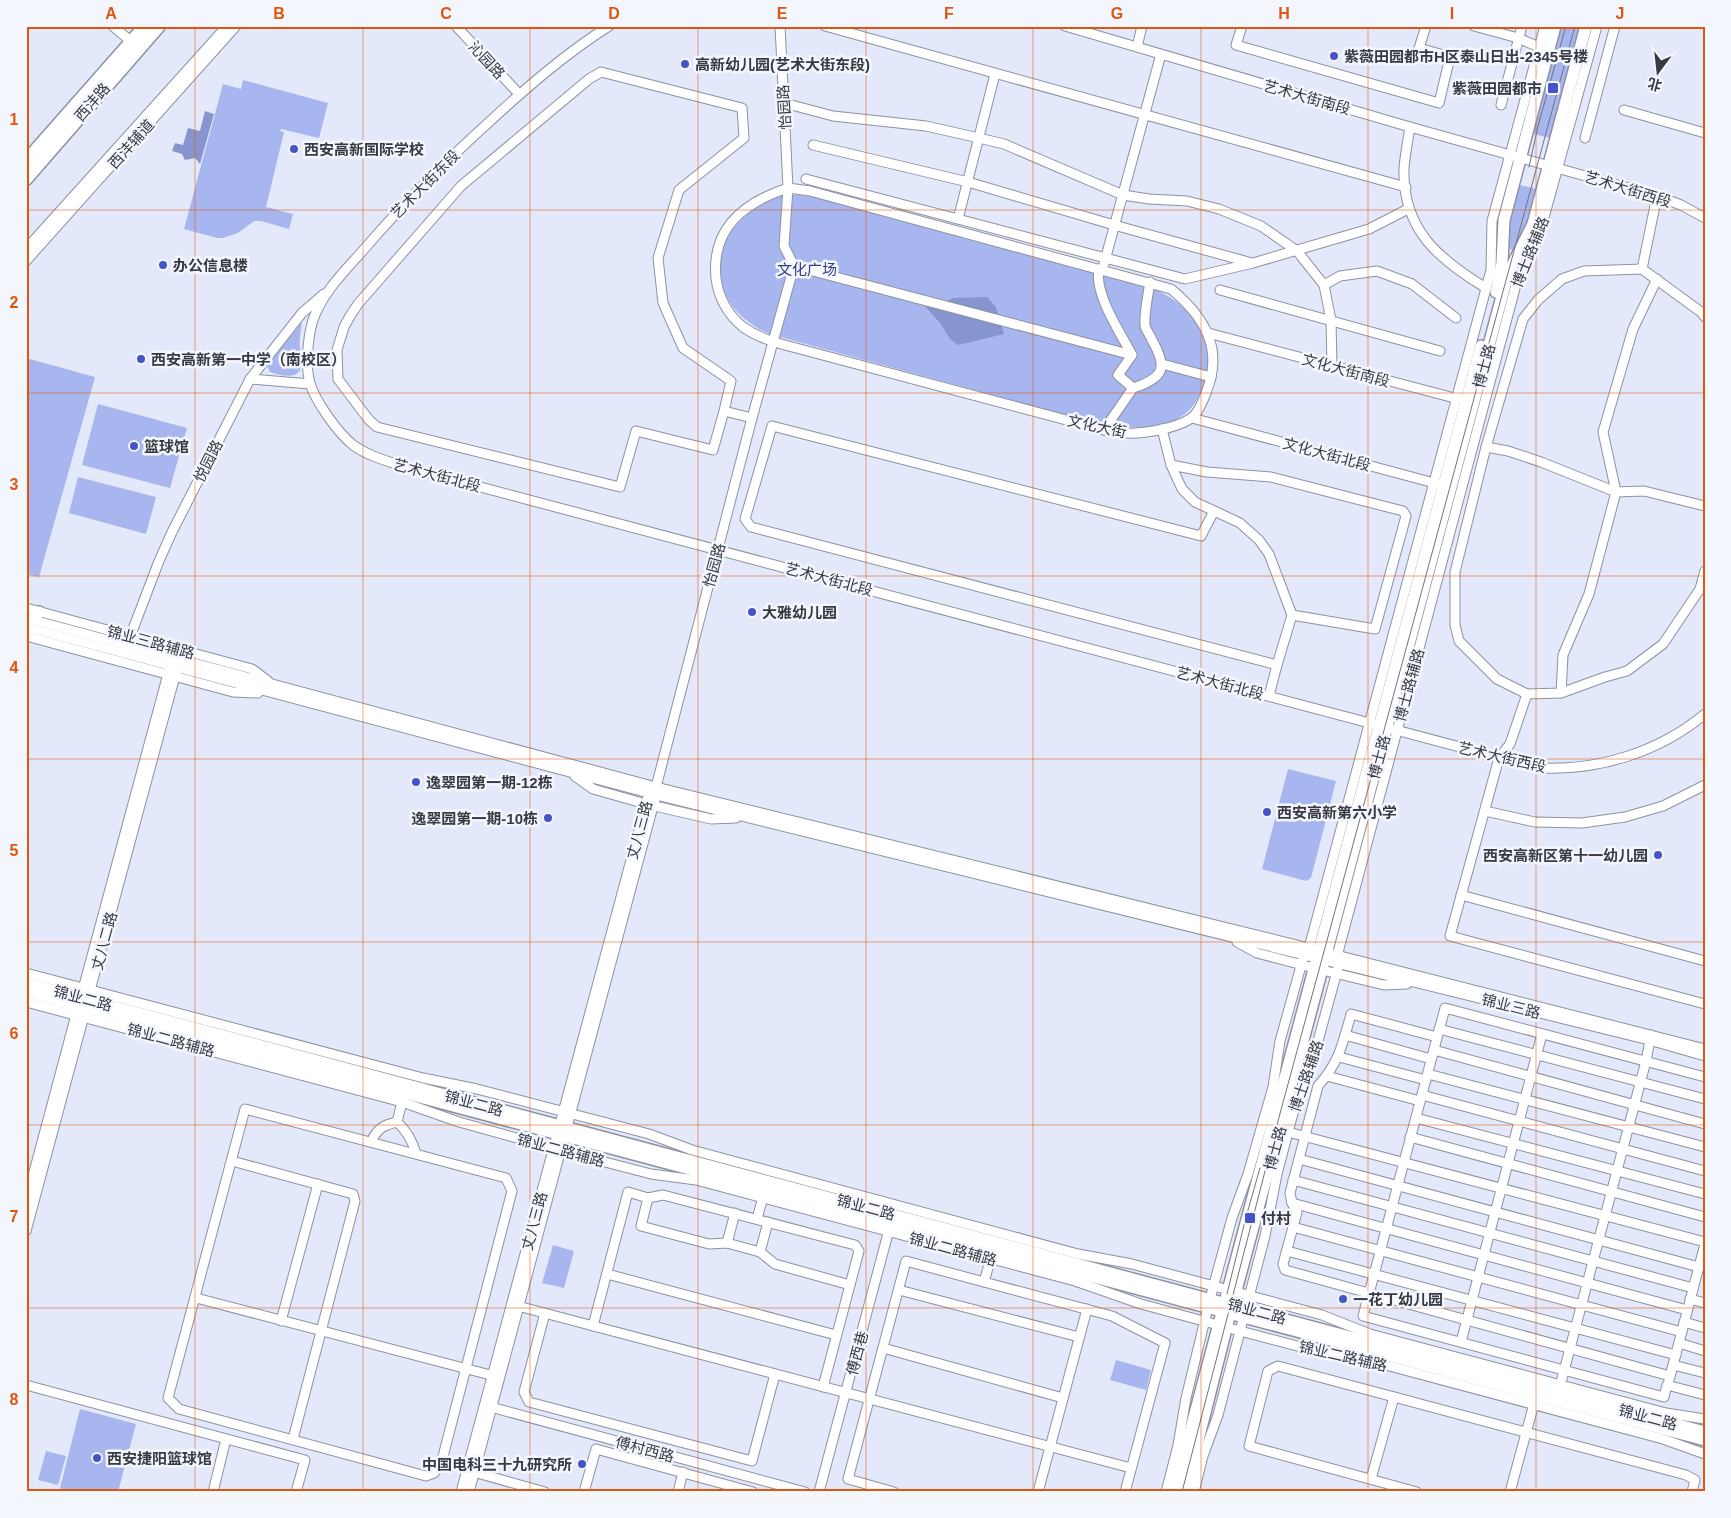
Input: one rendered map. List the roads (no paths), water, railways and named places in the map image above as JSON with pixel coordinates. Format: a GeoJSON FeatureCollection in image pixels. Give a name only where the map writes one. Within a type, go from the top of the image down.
{"type":"FeatureCollection","features":[{"type":"Feature","properties":{"kind":"highway","name":"西沣路"},"geometry":{"type":"LineString","coordinates":[[26,179],[135,45],[144,26]]}},
{"type":"Feature","properties":{"kind":"highway","name":"西沣路"},"geometry":{"type":"LineString","coordinates":[[26,161],[135,45],[159,26]]}},
{"type":"Feature","properties":{"kind":"main road","name":"博士路"},"geometry":{"type":"LineString","coordinates":[[1185,1492],[1227,1308],[1323,960],[1470,402],[1502,263],[1504,220],[1515,156],[1555,26]]}},
{"type":"Feature","properties":{"kind":"main road","name":"博士路"},"geometry":{"type":"LineString","coordinates":[[1470,402],[1511,268],[1533,224],[1554,167],[1586,26]]}},
{"type":"Feature","properties":{"kind":"main road","name":"锦业二路"},"geometry":{"type":"LineString","coordinates":[[26,983],[83,1003],[404,1093],[562,1130],[765,1189],[993,1250],[1210,1303],[1536,1396],[1705,1440]]}},
{"type":"Feature","properties":{"kind":"main road","name":"锦业二路"},"geometry":{"type":"LineString","coordinates":[[26,992],[83,1003]]}},
{"type":"Feature","properties":{"kind":"main road","name":"博士路"},"geometry":{"type":"LineString","coordinates":[[1174,1492],[1223,1326]]}},
{"type":"Feature","properties":{"kind":"main road","name":"锦业二路"},"geometry":{"type":"LineString","coordinates":[[1536,1396],[1559,1388],[1705,1432]]}},
{"type":"Feature","properties":{"kind":"street"},"geometry":{"type":"LineString","coordinates":[[113,26],[135,45]]}},
{"type":"Feature","properties":{"kind":"street","name":"西沣辅道"},"geometry":{"type":"LineString","coordinates":[[26,249],[227,26]]}},
{"type":"Feature","properties":{"kind":"street","name":"西沣辅道"},"geometry":{"type":"LineString","coordinates":[[26,261],[236,26]]}},
{"type":"Feature","properties":{"kind":"street","name":"沁园路"},"geometry":{"type":"LineString","coordinates":[[456,26],[519,94]]}},
{"type":"Feature","properties":{"kind":"street","name":"艺术大街东段"},"geometry":{"type":"LineString","coordinates":[[310,384],[308,355],[310,332],[314,318],[328,291],[409,198],[440,167],[519,94],[609,26]]}},
{"type":"Feature","properties":{"kind":"street","name":"怡园路"},"geometry":{"type":"LineString","coordinates":[[652,797],[772,342],[794,266],[784,246],[788,188],[780,26]]}},
{"type":"Feature","properties":{"kind":"street"},"geometry":{"type":"LineString","coordinates":[[825,26],[1406,187]]}},
{"type":"Feature","properties":{"kind":"street","name":"艺术大街南段"},"geometry":{"type":"LineString","coordinates":[[1065,26],[1554,167]]}},
{"type":"Feature","properties":{"kind":"street"},"geometry":{"type":"LineString","coordinates":[[1137,47],[1142,26]]}},
{"type":"Feature","properties":{"kind":"street"},"geometry":{"type":"LineString","coordinates":[[1242,26],[1236,45],[1439,103],[1450,57],[1419,48],[1426,26]]}},
{"type":"Feature","properties":{"kind":"street"},"geometry":{"type":"LineString","coordinates":[[1474,26],[1518,38],[1539,47]]}},
{"type":"Feature","properties":{"kind":"street"},"geometry":{"type":"LineString","coordinates":[[1501,105],[1522,26]]}},
{"type":"Feature","properties":{"kind":"street","name":"博士路辅路"},"geometry":{"type":"LineString","coordinates":[[1194,1492],[1203,1456],[1218,1415],[1265,1236],[1276,1174],[1295,1106],[1318,1041],[1323,960],[1470,402],[1486,288],[1491,270],[1492,221],[1515,156],[1545,26]]}},
{"type":"Feature","properties":{"kind":"street"},"geometry":{"type":"LineString","coordinates":[[1554,167],[1597,26]]}},
{"type":"Feature","properties":{"kind":"street"},"geometry":{"type":"LineString","coordinates":[[1585,138],[1615,26]]}},
{"type":"Feature","properties":{"kind":"street"},"geometry":{"type":"LineString","coordinates":[[1132,355],[1107,306],[1097,278],[1106,258],[1161,54]]}},
{"type":"Feature","properties":{"kind":"street"},"geometry":{"type":"LineString","coordinates":[[601,72],[742,108],[744,138],[680,190],[658,258],[663,303],[683,348],[731,381],[724,411],[713,450],[636,431],[620,487],[377,427],[369,420],[338,379],[337,350],[344,327],[358,304],[461,186],[589,79],[601,72]]}},
{"type":"Feature","properties":{"kind":"street"},"geometry":{"type":"LineString","coordinates":[[958,219],[995,74]]}},
{"type":"Feature","properties":{"kind":"street"},"geometry":{"type":"LineString","coordinates":[[784,103],[833,116],[926,126],[1004,144],[1123,195],[1187,202],[1219,209],[1261,226],[1297,251],[1324,285],[1331,320],[1332,367]]}},
{"type":"Feature","properties":{"kind":"street"},"geometry":{"type":"LineString","coordinates":[[1624,110],[1705,133]]}},
{"type":"Feature","properties":{"kind":"street"},"geometry":{"type":"LineString","coordinates":[[1410,126],[1404,168],[1408,209],[1418,229],[1439,254],[1460,272],[1486,288]]}},
{"type":"Feature","properties":{"kind":"street"},"geometry":{"type":"LineString","coordinates":[[813,145],[968,182],[1114,226],[1253,263]]}},
{"type":"Feature","properties":{"kind":"street","name":"艺术大街西段"},"geometry":{"type":"LineString","coordinates":[[1554,167],[1657,196],[1681,205],[1705,218]]}},
{"type":"Feature","properties":{"kind":"street"},"geometry":{"type":"LineString","coordinates":[[806,179],[1185,279],[1253,263],[1369,229],[1408,209]]}},
{"type":"Feature","properties":{"kind":"street","name":"文化大街"},"geometry":{"type":"LineString","coordinates":[[788,188],[810,191],[1101,269],[1171,289],[1188,303],[1201,320],[1212,343],[1211,377],[1204,399],[1192,418],[1181,424],[1162,429],[1126,434],[1104,430],[772,342],[742,326],[724,306],[716,282],[714,261],[720,239],[732,221],[741,212],[770,194],[788,188]]}},
{"type":"Feature","properties":{"kind":"street"},"geometry":{"type":"LineString","coordinates":[[1642,269],[1657,196]]}},
{"type":"Feature","properties":{"kind":"street"},"geometry":{"type":"LineString","coordinates":[[794,266],[1001,321],[1062,335],[1132,355]]}},
{"type":"Feature","properties":{"kind":"street"},"geometry":{"type":"LineString","coordinates":[[1705,317],[1701,312],[1642,269],[1584,270],[1562,279],[1538,300],[1523,318],[1486,447],[1455,572],[1455,625],[1459,641],[1497,679],[1527,694],[1561,693],[1627,671],[1663,644],[1700,589],[1705,571]]}},
{"type":"Feature","properties":{"kind":"street"},"geometry":{"type":"LineString","coordinates":[[1324,285],[1340,276],[1377,271],[1412,284],[1456,318]]}},
{"type":"Feature","properties":{"kind":"street"},"geometry":{"type":"LineString","coordinates":[[1561,693],[1563,655],[1589,594],[1616,492],[1603,432],[1634,329],[1657,279]]}},
{"type":"Feature","properties":{"kind":"street"},"geometry":{"type":"LineString","coordinates":[[1104,430],[1133,388],[1150,382],[1158,375],[1162,364],[1161,356],[1145,327],[1150,282]]}},
{"type":"Feature","properties":{"kind":"street"},"geometry":{"type":"LineString","coordinates":[[1220,290],[1440,351]]}},
{"type":"Feature","properties":{"kind":"street","name":"悦园路"},"geometry":{"type":"LineString","coordinates":[[127,645],[172,532],[250,379],[302,312],[328,291]]}},
{"type":"Feature","properties":{"kind":"street","name":"文化大街南段"},"geometry":{"type":"LineString","coordinates":[[1208,333],[1470,402]]}},
{"type":"Feature","properties":{"kind":"street"},"geometry":{"type":"LineString","coordinates":[[1132,355],[1118,375],[1133,388]]}},
{"type":"Feature","properties":{"kind":"street"},"geometry":{"type":"LineString","coordinates":[[1162,364],[1211,377]]}},
{"type":"Feature","properties":{"kind":"street"},"geometry":{"type":"LineString","coordinates":[[250,379],[310,384]]}},
{"type":"Feature","properties":{"kind":"street","name":"艺术大街北段"},"geometry":{"type":"LineString","coordinates":[[310,384],[337,429],[353,444],[372,456],[405,468],[1269,696],[1383,728]]}},
{"type":"Feature","properties":{"kind":"street"},"geometry":{"type":"LineString","coordinates":[[724,411],[752,418]]}},
{"type":"Feature","properties":{"kind":"street","name":"文化大街北段"},"geometry":{"type":"LineString","coordinates":[[1192,418],[1448,487]]}},
{"type":"Feature","properties":{"kind":"street"},"geometry":{"type":"LineString","coordinates":[[1214,511],[1201,536],[772,426],[745,519],[750,527],[1277,665]]}},
{"type":"Feature","properties":{"kind":"street"},"geometry":{"type":"LineString","coordinates":[[1162,429],[1171,465],[1182,488],[1195,502],[1240,523],[1259,540],[1269,554],[1292,615],[1269,696]]}},
{"type":"Feature","properties":{"kind":"street"},"geometry":{"type":"LineString","coordinates":[[1486,447],[1508,451],[1541,462],[1616,492],[1644,490],[1705,506]]}},
{"type":"Feature","properties":{"kind":"street"},"geometry":{"type":"LineString","coordinates":[[1171,465],[1207,472],[1271,477],[1403,511],[1406,516],[1375,629],[1292,615]]}},
{"type":"Feature","properties":{"kind":"street","name":"锦业三路辅路"},"geometry":{"type":"LineString","coordinates":[[26,608],[30,628],[175,662]]}},
{"type":"Feature","properties":{"kind":"street"},"geometry":{"type":"LineString","coordinates":[[30,628],[127,645],[175,662],[570,772],[652,797],[711,819],[748,818],[1323,960]]}},
{"type":"Feature","properties":{"kind":"street","name":"锦业三路辅路"},"geometry":{"type":"LineString","coordinates":[[127,645],[175,662],[233,692],[273,689]]}},
{"type":"Feature","properties":{"kind":"street","name":"丈八二路"},"geometry":{"type":"LineString","coordinates":[[26,1202],[83,1003],[175,662]]}},
{"type":"Feature","properties":{"kind":"street"},"geometry":{"type":"LineString","coordinates":[[273,689],[652,797],[1323,960]]}},
{"type":"Feature","properties":{"kind":"street"},"geometry":{"type":"LineString","coordinates":[[1527,694],[1510,744],[1499,758],[1450,936],[1705,1004]]}},
{"type":"Feature","properties":{"kind":"street","name":"艺术大街西段"},"geometry":{"type":"LineString","coordinates":[[1383,728],[1539,768],[1552,769],[1600,765],[1646,750],[1681,731],[1705,714]]}},
{"type":"Feature","properties":{"kind":"street"},"geometry":{"type":"LineString","coordinates":[[1485,811],[1535,822],[1582,823],[1625,817],[1663,806],[1705,785]]}},
{"type":"Feature","properties":{"kind":"street","name":"丈八三路"},"geometry":{"type":"LineString","coordinates":[[469,1492],[471,1472],[488,1407],[652,797]]}},
{"type":"Feature","properties":{"kind":"street"},"geometry":{"type":"LineString","coordinates":[[1461,895],[1705,961]]}},
{"type":"Feature","properties":{"kind":"street"},"geometry":{"type":"LineString","coordinates":[[1225,936],[1257,953],[1301,965],[1323,960]]}},
{"type":"Feature","properties":{"kind":"street","name":"博士路辅路"},"geometry":{"type":"LineString","coordinates":[[1166,1492],[1178,1445],[1186,1398],[1214,1286],[1232,1218],[1248,1174],[1273,1087],[1280,1042],[1301,965],[1323,960]]}},
{"type":"Feature","properties":{"kind":"street","name":"锦业三路"},"geometry":{"type":"LineString","coordinates":[[1323,960],[1705,1049]]}},
{"type":"Feature","properties":{"kind":"street","name":"锦业三路"},"geometry":{"type":"LineString","coordinates":[[1323,960],[1650,1037],[1705,1056]]}},
{"type":"Feature","properties":{"kind":"street","name":"锦业二路辅路"},"geometry":{"type":"LineString","coordinates":[[26,973],[83,1003]]}},
{"type":"Feature","properties":{"kind":"street","name":"锦业二路辅路"},"geometry":{"type":"LineString","coordinates":[[26,1002],[83,1003],[476,1089],[648,1134],[692,1150],[1078,1254],[1132,1264],[1322,1315],[1370,1334],[1559,1388],[1666,1413],[1705,1419]]}},
{"type":"Feature","properties":{"kind":"street","name":"丈八二路"},"geometry":{"type":"LineString","coordinates":[[26,1231],[83,1003]]}},
{"type":"Feature","properties":{"kind":"street"},"geometry":{"type":"LineString","coordinates":[[1288,1132],[1404,1162],[1604,1215],[1705,1243],[1699,1267],[1698,1283],[1690,1299],[1664,1397],[1363,1316],[1398,1185],[1404,1162],[1410,1138],[1445,1008],[1705,1077]]}},
{"type":"Feature","properties":{"kind":"street"},"geometry":{"type":"LineString","coordinates":[[1705,1099],[1537,1056],[1351,1014],[1339,1057],[1318,1086],[1290,1193],[1292,1203],[1297,1212],[1283,1264],[1285,1270],[1570,1348],[1705,1395]]}},
{"type":"Feature","properties":{"kind":"street"},"geometry":{"type":"LineString","coordinates":[[1461,1342],[1542,1034]]}},
{"type":"Feature","properties":{"kind":"street"},"geometry":{"type":"LineString","coordinates":[[1345,1035],[1531,1077],[1705,1124]]}},
{"type":"Feature","properties":{"kind":"street"},"geometry":{"type":"LineString","coordinates":[[1559,1388],[1646,1061],[1650,1037]]}},
{"type":"Feature","properties":{"kind":"street"},"geometry":{"type":"LineString","coordinates":[[1339,1057],[1525,1100],[1705,1148]]}},
{"type":"Feature","properties":{"kind":"street"},"geometry":{"type":"LineString","coordinates":[[1327,1076],[1520,1122],[1705,1171]]}},
{"type":"Feature","properties":{"kind":"street"},"geometry":{"type":"LineString","coordinates":[[397,1122],[404,1093]]}},
{"type":"Feature","properties":{"kind":"street","name":"锦业二路辅路"},"geometry":{"type":"LineString","coordinates":[[404,1093],[459,1122],[651,1174],[765,1189]]}},
{"type":"Feature","properties":{"kind":"street"},"geometry":{"type":"LineString","coordinates":[[245,1109],[416,1153],[506,1178],[512,1191],[441,1464],[434,1474],[426,1476],[179,1409],[168,1398],[245,1109]]}},
{"type":"Feature","properties":{"kind":"street"},"geometry":{"type":"LineString","coordinates":[[1416,1118],[1705,1194]]}},
{"type":"Feature","properties":{"kind":"street"},"geometry":{"type":"LineString","coordinates":[[371,1142],[374,1134],[382,1126],[397,1122]]}},
{"type":"Feature","properties":{"kind":"street"},"geometry":{"type":"LineString","coordinates":[[397,1122],[407,1132],[416,1153]]}},
{"type":"Feature","properties":{"kind":"street"},"geometry":{"type":"LineString","coordinates":[[1410,1138],[1705,1217]]}},
{"type":"Feature","properties":{"kind":"street"},"geometry":{"type":"LineString","coordinates":[[1299,1159],[1699,1267]]}},
{"type":"Feature","properties":{"kind":"street"},"geometry":{"type":"LineString","coordinates":[[232,1161],[353,1194],[355,1202],[293,1439]]}},
{"type":"Feature","properties":{"kind":"street"},"geometry":{"type":"LineString","coordinates":[[1293,1180],[1593,1260],[1698,1283]]}},
{"type":"Feature","properties":{"kind":"street"},"geometry":{"type":"LineString","coordinates":[[281,1321],[318,1184]]}},
{"type":"Feature","properties":{"kind":"street"},"geometry":{"type":"LineString","coordinates":[[757,1219],[765,1189]]}},
{"type":"Feature","properties":{"kind":"street"},"geometry":{"type":"LineString","coordinates":[[593,1326],[628,1192],[648,1198],[663,1195],[735,1213],[855,1246],[859,1251],[823,1387]]}},
{"type":"Feature","properties":{"kind":"street"},"geometry":{"type":"LineString","coordinates":[[648,1198],[641,1226],[709,1244],[727,1243],[760,1252],[775,1264],[850,1285]]}},
{"type":"Feature","properties":{"kind":"street"},"geometry":{"type":"LineString","coordinates":[[1292,1203],[1688,1310]]}},
{"type":"Feature","properties":{"kind":"street"},"geometry":{"type":"LineString","coordinates":[[727,1243],[735,1213]]}},
{"type":"Feature","properties":{"kind":"street"},"geometry":{"type":"LineString","coordinates":[[760,1252],[768,1222]]}},
{"type":"Feature","properties":{"kind":"street","name":"傅西巷"},"geometry":{"type":"LineString","coordinates":[[819,1492],[891,1223]]}},
{"type":"Feature","properties":{"kind":"street"},"geometry":{"type":"LineString","coordinates":[[1293,1228],[1682,1332]]}},
{"type":"Feature","properties":{"kind":"street"},"geometry":{"type":"LineString","coordinates":[[984,1282],[993,1250]]}},
{"type":"Feature","properties":{"kind":"street","name":"锦业二路辅路"},"geometry":{"type":"LineString","coordinates":[[993,1250],[1141,1304],[1324,1353],[1363,1359],[1536,1396],[1705,1454]]}},
{"type":"Feature","properties":{"kind":"street"},"geometry":{"type":"LineString","coordinates":[[1287,1250],[1575,1328],[1674,1360],[1705,1373]]}},
{"type":"Feature","properties":{"kind":"street"},"geometry":{"type":"LineString","coordinates":[[894,1492],[848,1479],[906,1261],[1112,1316],[1165,1343],[1125,1492]]}},
{"type":"Feature","properties":{"kind":"street"},"geometry":{"type":"LineString","coordinates":[[607,1274],[836,1335]]}},
{"type":"Feature","properties":{"kind":"street"},"geometry":{"type":"LineString","coordinates":[[899,1290],[1079,1337]]}},
{"type":"Feature","properties":{"kind":"street"},"geometry":{"type":"LineString","coordinates":[[196,1298],[496,1377]]}},
{"type":"Feature","properties":{"kind":"street"},"geometry":{"type":"LineString","coordinates":[[1690,1299],[1705,1304]]}},
{"type":"Feature","properties":{"kind":"street"},"geometry":{"type":"LineString","coordinates":[[515,1305],[1131,1468]]}},
{"type":"Feature","properties":{"kind":"street"},"geometry":{"type":"LineString","coordinates":[[1038,1492],[1087,1309]]}},
{"type":"Feature","properties":{"kind":"street"},"geometry":{"type":"LineString","coordinates":[[545,1313],[524,1392],[529,1402],[752,1461],[775,1374]]}},
{"type":"Feature","properties":{"kind":"street"},"geometry":{"type":"LineString","coordinates":[[1684,1322],[1705,1328]]}},
{"type":"Feature","properties":{"kind":"street"},"geometry":{"type":"LineString","coordinates":[[1679,1343],[1705,1350]]}},
{"type":"Feature","properties":{"kind":"street"},"geometry":{"type":"LineString","coordinates":[[883,1348],[1063,1398]]}},
{"type":"Feature","properties":{"kind":"street"},"geometry":{"type":"LineString","coordinates":[[1417,1492],[1248,1446],[1268,1371],[1278,1366],[1686,1475],[1695,1480],[1692,1492]]}},
{"type":"Feature","properties":{"kind":"street"},"geometry":{"type":"LineString","coordinates":[[26,1385],[304,1460],[296,1492]]}},
{"type":"Feature","properties":{"kind":"street"},"geometry":{"type":"LineString","coordinates":[[1510,1492],[1536,1396]]}},
{"type":"Feature","properties":{"kind":"street"},"geometry":{"type":"LineString","coordinates":[[1371,1479],[1394,1397]]}},
{"type":"Feature","properties":{"kind":"street","name":"傅村西路"},"geometry":{"type":"LineString","coordinates":[[488,1407],[805,1492]]}},
{"type":"Feature","properties":{"kind":"street"},"geometry":{"type":"LineString","coordinates":[[212,1492],[226,1439]]}},
{"type":"Feature","properties":{"kind":"street"},"geometry":{"type":"LineString","coordinates":[[584,1492],[596,1449],[683,1472],[729,1489],[753,1492]]}},
{"type":"Feature","properties":{"kind":"street"},"geometry":{"type":"LineString","coordinates":[[471,1472],[545,1492]]}},
{"type":"Feature","properties":{"kind":"street","name":"丈八三路"},"geometry":{"type":"LineString","coordinates":[[461,1492],[471,1472]]}},
{"type":"Feature","properties":{"kind":"street"},"geometry":{"type":"LineString","coordinates":[[678,1492],[683,1472]]}},
{"type":"Feature","properties":{"kind":"tram line"},"geometry":{"type":"LineString","coordinates":[[1529,167],[1538,126],[1566,26]]}},
{"type":"Feature","properties":{"kind":"tram line"},"geometry":{"type":"LineString","coordinates":[[1182,1492],[1278,1121],[1575,26]]}},
{"type":"Feature","properties":{"kind":"tram line"},"geometry":{"type":"LineString","coordinates":[[1227,1294],[1260,1168]]}},
{"type":"Feature","properties":{"kind":"place","name":"紫薇田园都市H区泰山日出-2345号楼"},"geometry":{"type":"Point","coordinates":[1334,56]}},
{"type":"Feature","properties":{"kind":"place","name":"高新幼儿园(艺术大街东段)"},"geometry":{"type":"Point","coordinates":[685,64]}},
{"type":"Feature","properties":{"kind":"place","name":"紫薇田园都市"},"geometry":{"type":"Point","coordinates":[1553,88]}},
{"type":"Feature","properties":{"kind":"place","name":"西安高新国际学校"},"geometry":{"type":"Point","coordinates":[294,149]}},
{"type":"Feature","properties":{"kind":"place","name":"办公信息楼"},"geometry":{"type":"Point","coordinates":[163,265]}},
{"type":"Feature","properties":{"kind":"place","name":"西安高新第一中学（南校区）"},"geometry":{"type":"Point","coordinates":[141,359]}},
{"type":"Feature","properties":{"kind":"place","name":"篮球馆"},"geometry":{"type":"Point","coordinates":[134,446]}},
{"type":"Feature","properties":{"kind":"place","name":"大雅幼儿园"},"geometry":{"type":"Point","coordinates":[752,612]}},
{"type":"Feature","properties":{"kind":"place","name":"逸翠园第一期-12栋"},"geometry":{"type":"Point","coordinates":[416,782]}},
{"type":"Feature","properties":{"kind":"place","name":"西安高新第六小学"},"geometry":{"type":"Point","coordinates":[1267,812]}},
{"type":"Feature","properties":{"kind":"place","name":"逸翠园第一期-10栋"},"geometry":{"type":"Point","coordinates":[548,818]}},
{"type":"Feature","properties":{"kind":"place","name":"西安高新区第十一幼儿园"},"geometry":{"type":"Point","coordinates":[1658,855]}},
{"type":"Feature","properties":{"kind":"place","name":"付村"},"geometry":{"type":"Point","coordinates":[1250,1218]}},
{"type":"Feature","properties":{"kind":"place","name":"一花丁幼儿园"},"geometry":{"type":"Point","coordinates":[1343,1299]}},
{"type":"Feature","properties":{"kind":"place","name":"西安捷阳篮球馆"},"geometry":{"type":"Point","coordinates":[97,1458]}},
{"type":"Feature","properties":{"kind":"place","name":"中国电科三十九研究所"},"geometry":{"type":"Point","coordinates":[582,1464]}},
{"type":"Feature","properties":{"kind":"park label","name":"文化广场"},"geometry":{"type":"Point","coordinates":[807,269]}}]}
